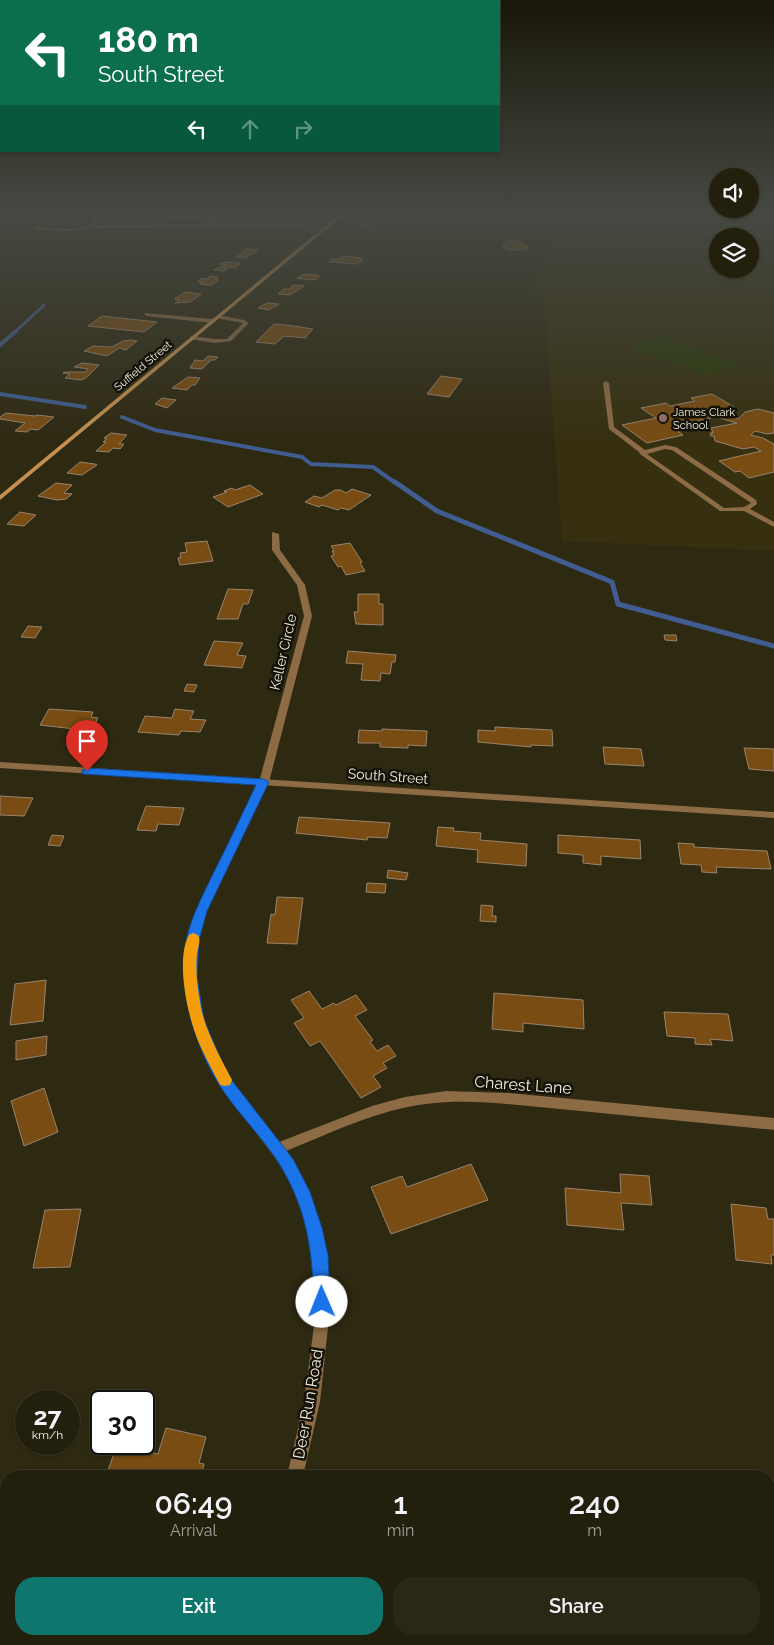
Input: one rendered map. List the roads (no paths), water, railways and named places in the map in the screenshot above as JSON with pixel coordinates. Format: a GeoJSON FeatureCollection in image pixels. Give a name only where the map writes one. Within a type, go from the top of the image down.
{"type":"FeatureCollection","features":[{"type":"Feature","properties":{"kind":"main road","name":"Suffield Street"},"geometry":{"type":"LineString","coordinates":[[0,498],[252,289]]}},
{"type":"Feature","properties":{"kind":"street"},"geometry":{"type":"LineString","coordinates":[[146,314],[215,319],[244,322],[246,324],[229,340],[215,341],[192,338]]}},
{"type":"Feature","properties":{"kind":"street"},"geometry":{"type":"LineString","coordinates":[[606,383],[611,428],[643,452],[642,454],[722,510],[745,509],[754,504],[754,501],[674,448],[665,447],[643,452]]}},
{"type":"Feature","properties":{"kind":"street"},"geometry":{"type":"LineString","coordinates":[[745,509],[774,525]]}},
{"type":"Feature","properties":{"kind":"street","name":"Keller Circle"},"geometry":{"type":"LineString","coordinates":[[264,782],[308,616],[301,585],[276,550],[275,534]]}},
{"type":"Feature","properties":{"kind":"street","name":"South Street"},"geometry":{"type":"LineString","coordinates":[[0,765],[774,815]]}},
{"type":"Feature","properties":{"kind":"street","name":"Deer Run Road"},"geometry":{"type":"LineString","coordinates":[[264,782],[201,911],[193,940],[190,977],[197,1020],[216,1064],[239,1101],[277,1149],[298,1182],[309,1211],[320,1255],[322,1285],[320,1335],[314,1385],[295,1470]]}},
{"type":"Feature","properties":{"kind":"street","name":"Charest Lane"},"geometry":{"type":"LineString","coordinates":[[277,1149],[374,1111],[406,1102],[440,1097],[507,1099],[774,1124]]}},
{"type":"Feature","properties":{"kind":"waterway"},"geometry":{"type":"LineString","coordinates":[[15,332],[44,305]]}},
{"type":"Feature","properties":{"kind":"waterway"},"geometry":{"type":"LineString","coordinates":[[0,345],[16,331]]}},
{"type":"Feature","properties":{"kind":"waterway"},"geometry":{"type":"LineString","coordinates":[[0,394],[85,407]]}},
{"type":"Feature","properties":{"kind":"waterway"},"geometry":{"type":"LineString","coordinates":[[122,417],[155,430],[302,457],[311,464],[373,467],[397,484]]}},
{"type":"Feature","properties":{"kind":"waterway"},"geometry":{"type":"LineString","coordinates":[[395,482],[437,511],[612,582],[618,604],[774,646]]}},
{"type":"Feature","properties":{"kind":"place","name":"James Clark School"},"geometry":{"type":"Point","coordinates":[663,418]}}]}
